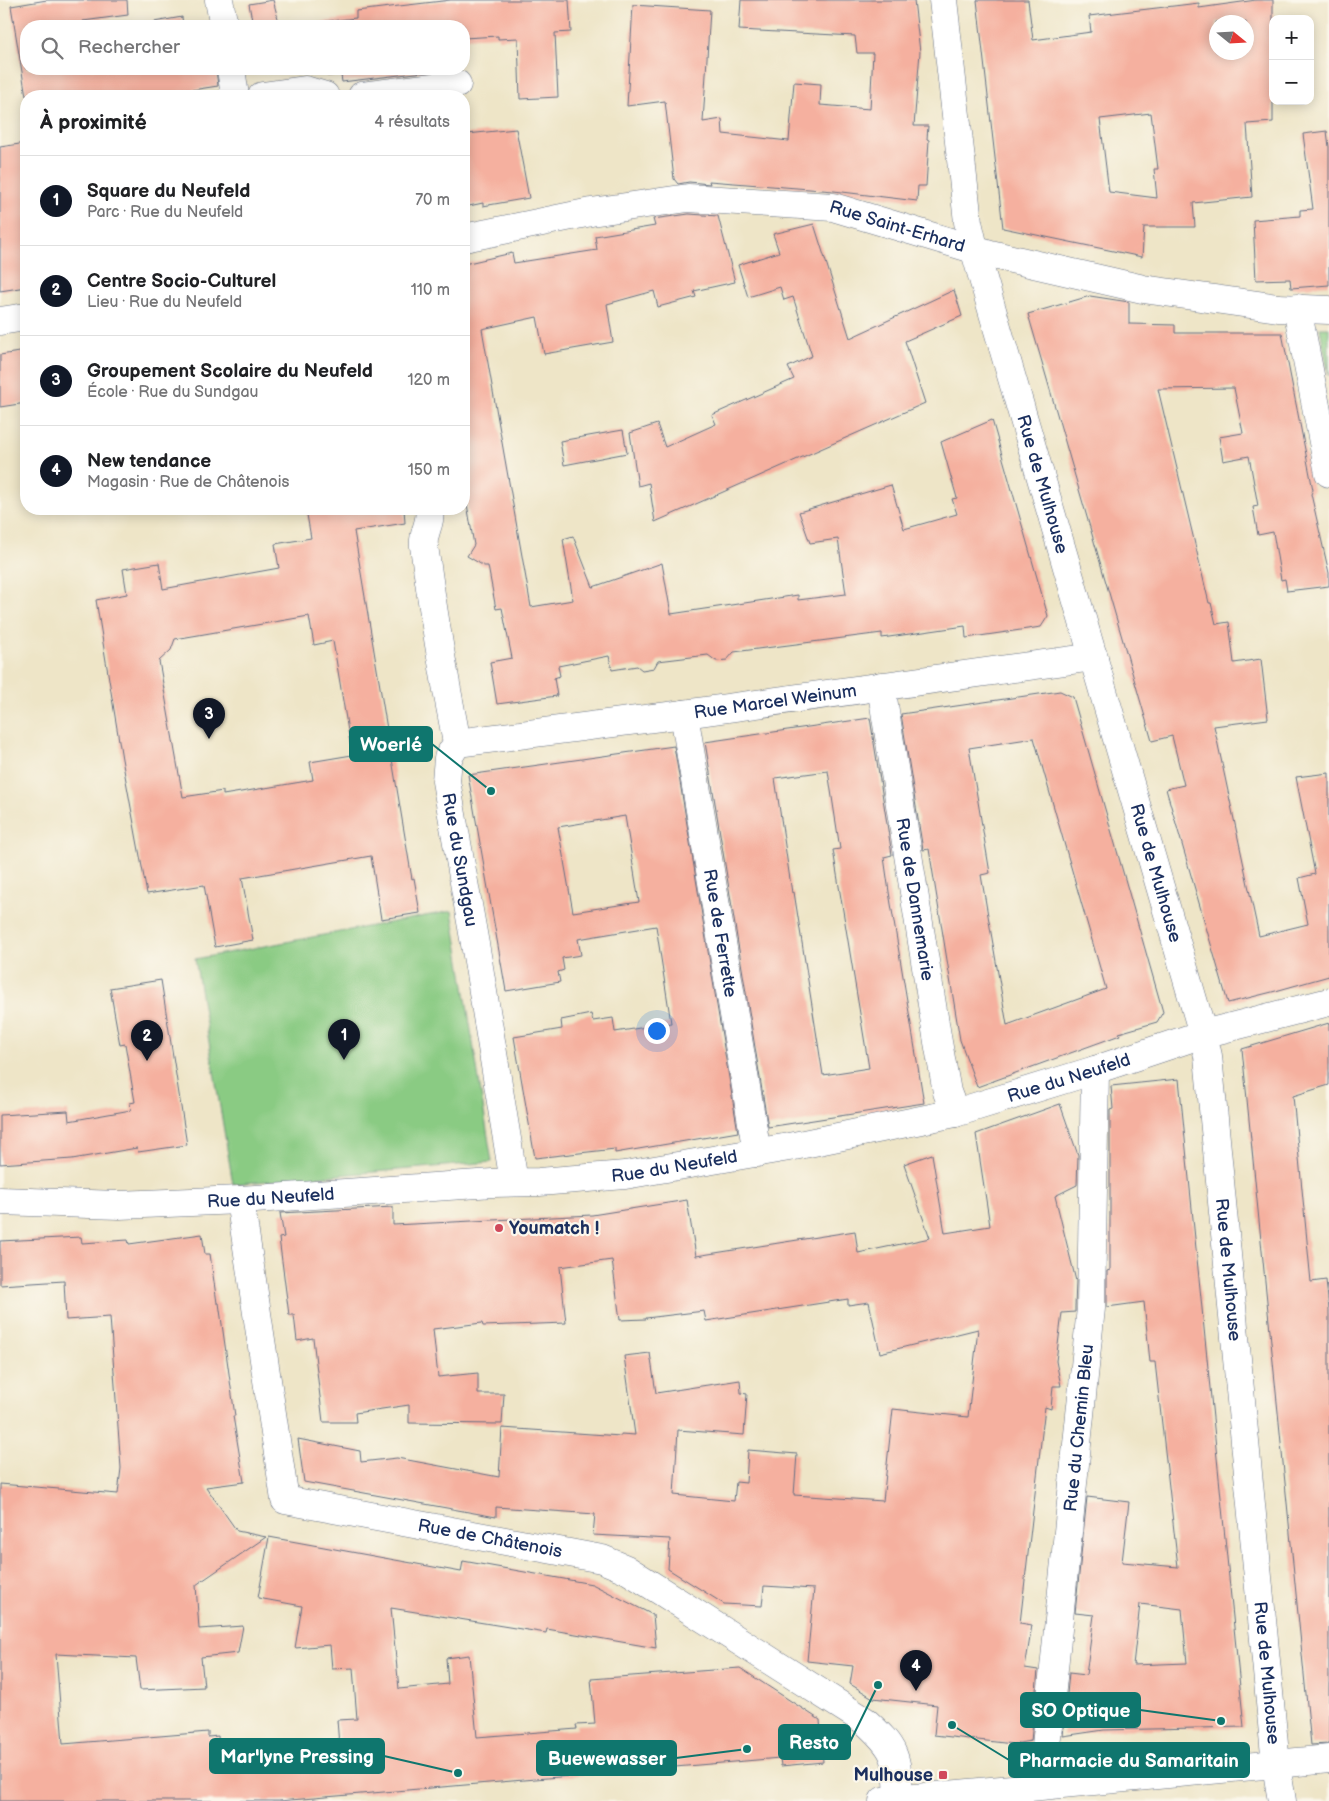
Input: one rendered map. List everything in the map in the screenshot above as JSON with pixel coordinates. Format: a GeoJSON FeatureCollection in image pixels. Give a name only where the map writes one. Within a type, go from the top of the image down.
{"type":"FeatureCollection","features":[{"type":"Feature","properties":{"kind":"street"},"geometry":{"type":"LineString","coordinates":[[219,0],[223,20]]}},
{"type":"Feature","properties":{"kind":"street","name":"Rue de Mulhouse"},"geometry":{"type":"LineString","coordinates":[[944,0],[968,222],[974,248],[1208,1056],[1276,1765],[1282,1801]]}},
{"type":"Feature","properties":{"kind":"street"},"geometry":{"type":"LineString","coordinates":[[232,75],[234,90]]}},
{"type":"Feature","properties":{"kind":"street"},"geometry":{"type":"LineString","coordinates":[[410,90],[457,84]]}},
{"type":"Feature","properties":{"kind":"street","name":"Rue Saint-Erhard"},"geometry":{"type":"LineString","coordinates":[[470,237],[591,212],[688,198],[833,207],[990,254],[1143,289],[1278,308],[1329,310]]}},
{"type":"Feature","properties":{"kind":"street"},"geometry":{"type":"LineString","coordinates":[[1297,308],[1329,473]]}},
{"type":"Feature","properties":{"kind":"street"},"geometry":{"type":"LineString","coordinates":[[0,322],[20,318]]}},
{"type":"Feature","properties":{"kind":"street"},"geometry":{"type":"LineString","coordinates":[[430,515],[423,542],[457,742]]}},
{"type":"Feature","properties":{"kind":"street","name":"Rue Marcel Weinum"},"geometry":{"type":"LineString","coordinates":[[457,742],[684,714],[1094,657]]}},
{"type":"Feature","properties":{"kind":"street","name":"Rue de Dannemarie"},"geometry":{"type":"LineString","coordinates":[[881,686],[938,1042],[947,1092],[955,1113]]}},
{"type":"Feature","properties":{"kind":"street","name":"Rue de Ferrette"},"geometry":{"type":"LineString","coordinates":[[684,714],[757,1153]]}},
{"type":"Feature","properties":{"kind":"street","name":"Rue du Sundgau"},"geometry":{"type":"LineString","coordinates":[[457,742],[448,758],[446,781],[514,1182]]}},
{"type":"Feature","properties":{"kind":"street","name":"Rue du Neufeld"},"geometry":{"type":"LineString","coordinates":[[0,1201],[119,1205],[240,1200],[625,1175],[757,1153],[955,1113],[1095,1070],[1203,1034],[1329,1002]]}},
{"type":"Feature","properties":{"kind":"street","name":"Rue du Chemin Bleu"},"geometry":{"type":"LineString","coordinates":[[1042,1785],[1091,1308],[1095,1070]]}},
{"type":"Feature","properties":{"kind":"street","name":"Rue de Châtenois"},"geometry":{"type":"LineString","coordinates":[[240,1200],[285,1500],[602,1560],[626,1569],[865,1721],[892,1750],[898,1768],[891,1800]]}},
{"type":"Feature","properties":{"kind":"street"},"geometry":{"type":"LineString","coordinates":[[891,1800],[958,1797],[1042,1785],[1329,1759]]}},
{"type":"Feature","properties":{"kind":"green space"},"geometry":{"type":"Polygon","coordinates":[[[1320,328],[1329,328],[1329,376],[1320,328]]]}},
{"type":"Feature","properties":{"kind":"green space"},"geometry":{"type":"Polygon","coordinates":[[[452,911],[492,1162],[233,1184],[195,959],[452,911]]]}},
{"type":"Feature","properties":{"kind":"building"},"geometry":{"type":"Polygon","coordinates":[[[47,0],[127,0],[128,15],[90,20],[20,20],[20,60],[11,6],[47,0]]]}},
{"type":"Feature","properties":{"kind":"building"},"geometry":{"type":"Polygon","coordinates":[[[273,0],[278,20],[252,20],[249,4],[273,0]]]}},
{"type":"Feature","properties":{"kind":"building"},"geometry":{"type":"Polygon","coordinates":[[[451,0],[569,0],[571,32],[555,33],[558,97],[520,99],[518,38],[498,39],[498,36],[470,38],[470,20],[338,20],[356,18],[356,11],[451,0]]]}},
{"type":"Feature","properties":{"kind":"building"},"geometry":{"type":"Polygon","coordinates":[[[741,0],[914,0],[920,52],[914,126],[928,126],[927,139],[929,140],[926,186],[918,186],[917,201],[834,191],[709,181],[710,184],[689,182],[678,184],[674,179],[665,101],[627,106],[633,5],[710,10],[703,122],[722,119],[723,134],[789,141],[794,82],[821,84],[820,105],[870,109],[873,53],[857,53],[855,36],[739,30],[741,0]]]}},
{"type":"Feature","properties":{"kind":"building"},"geometry":{"type":"Polygon","coordinates":[[[977,0],[1028,0],[1033,40],[1091,32],[1089,16],[1199,3],[1199,8],[1256,0],[1273,0],[1273,15],[1269,15],[1269,105],[1273,105],[1273,122],[1247,124],[1252,197],[1193,203],[1195,227],[1144,227],[1142,257],[1003,228],[977,0]],[[1151,113],[1100,119],[1109,192],[1157,198],[1154,169],[1158,169],[1151,113]]]}},
{"type":"Feature","properties":{"kind":"building"},"geometry":{"type":"Polygon","coordinates":[[[182,17],[182,20],[165,20],[182,17]]]}},
{"type":"Feature","properties":{"kind":"building"},"geometry":{"type":"Polygon","coordinates":[[[22,75],[217,75],[218,86],[192,90],[25,90],[22,75]]]}},
{"type":"Feature","properties":{"kind":"building"},"geometry":{"type":"Polygon","coordinates":[[[341,75],[399,75],[342,82],[341,75]]]}},
{"type":"Feature","properties":{"kind":"building"},"geometry":{"type":"Polygon","coordinates":[[[516,129],[529,198],[483,206],[483,203],[470,206],[470,134],[516,129]]]}},
{"type":"Feature","properties":{"kind":"building"},"geometry":{"type":"Polygon","coordinates":[[[1327,131],[1329,147],[1329,285],[1291,288],[1290,279],[1256,280],[1253,220],[1300,216],[1300,210],[1313,209],[1303,134],[1327,131]]]}},
{"type":"Feature","properties":{"kind":"building"},"geometry":{"type":"Polygon","coordinates":[[[20,144],[20,288],[0,291],[0,147],[20,144]]]}},
{"type":"Feature","properties":{"kind":"building"},"geometry":{"type":"Polygon","coordinates":[[[689,214],[718,216],[735,282],[694,291],[696,297],[658,307],[654,291],[607,304],[613,342],[544,354],[537,317],[482,329],[531,607],[573,600],[563,539],[573,536],[593,587],[662,563],[671,614],[798,595],[798,600],[846,594],[838,539],[810,543],[799,512],[891,485],[904,529],[957,514],[952,499],[957,498],[941,442],[992,420],[1048,616],[1041,627],[966,638],[965,626],[882,638],[882,633],[734,652],[727,660],[716,661],[708,655],[658,661],[654,668],[642,670],[637,666],[612,670],[609,656],[558,666],[560,676],[554,678],[557,696],[497,704],[490,662],[512,658],[502,608],[496,609],[488,566],[484,566],[467,556],[474,545],[469,515],[470,263],[512,253],[514,263],[597,250],[595,236],[655,226],[653,219],[689,214]]]}},
{"type":"Feature","properties":{"kind":"building"},"geometry":{"type":"Polygon","coordinates":[[[814,224],[850,338],[954,290],[962,316],[905,341],[925,403],[655,522],[649,483],[638,486],[630,433],[657,424],[665,447],[716,424],[712,415],[794,379],[788,367],[812,356],[793,297],[784,300],[780,287],[748,297],[738,265],[779,252],[773,234],[814,224]]]}},
{"type":"Feature","properties":{"kind":"building"},"geometry":{"type":"Polygon","coordinates":[[[1090,296],[1129,302],[1129,324],[1175,325],[1175,333],[1282,333],[1313,490],[1311,494],[1329,573],[1329,586],[1287,591],[1285,579],[1281,580],[1273,532],[1258,535],[1253,507],[1258,506],[1249,456],[1223,461],[1219,437],[1243,433],[1234,388],[1158,389],[1209,603],[1211,603],[1216,624],[1229,622],[1234,663],[1261,659],[1268,719],[1214,726],[1259,936],[1308,924],[1299,878],[1315,874],[1296,777],[1329,773],[1329,976],[1228,1003],[1166,789],[1184,785],[1172,736],[1152,741],[1028,314],[1090,296]]]}},
{"type":"Feature","properties":{"kind":"building"},"geometry":{"type":"Polygon","coordinates":[[[20,352],[20,404],[0,407],[0,355],[20,352]]]}},
{"type":"Feature","properties":{"kind":"building"},"geometry":{"type":"Polygon","coordinates":[[[623,430],[627,453],[564,465],[560,441],[623,430]]]}},
{"type":"Feature","properties":{"kind":"building"},"geometry":{"type":"Polygon","coordinates":[[[307,515],[404,515],[405,523],[354,531],[412,879],[414,878],[420,913],[381,919],[371,856],[242,878],[253,940],[215,947],[204,885],[147,894],[122,759],[96,600],[127,594],[123,569],[159,563],[163,589],[279,568],[275,544],[311,538],[307,515]],[[309,616],[175,639],[171,650],[159,661],[183,797],[223,791],[223,795],[313,780],[310,762],[352,755],[333,641],[314,645],[309,616]]]}},
{"type":"Feature","properties":{"kind":"building"},"geometry":{"type":"Polygon","coordinates":[[[1060,691],[1073,697],[1163,1012],[1157,1022],[1119,1033],[1120,1035],[977,1087],[960,1040],[929,849],[923,850],[901,714],[1060,691]],[[1034,738],[969,748],[990,873],[981,875],[1007,1025],[1106,989],[1034,738]]]}},
{"type":"Feature","properties":{"kind":"building"},"geometry":{"type":"Polygon","coordinates":[[[870,718],[892,855],[884,857],[924,1103],[768,1127],[705,742],[870,718]],[[828,771],[775,778],[792,893],[794,892],[823,1075],[869,1068],[833,850],[840,849],[828,771]]]}},
{"type":"Feature","properties":{"kind":"building"},"geometry":{"type":"Polygon","coordinates":[[[674,746],[738,1132],[615,1153],[615,1149],[535,1158],[514,1037],[562,1029],[561,1020],[591,1014],[593,1021],[613,1018],[615,1032],[671,1023],[656,926],[578,939],[581,955],[562,958],[564,970],[558,972],[560,982],[506,991],[468,775],[674,746]],[[625,816],[558,827],[573,912],[639,902],[625,816]]]}},
{"type":"Feature","properties":{"kind":"building"},"geometry":{"type":"Polygon","coordinates":[[[161,980],[187,1145],[138,1152],[137,1148],[72,1159],[0,1164],[0,1115],[68,1111],[69,1121],[131,1110],[130,1103],[135,1102],[125,1044],[120,1045],[110,988],[161,980]]]}},
{"type":"Feature","properties":{"kind":"building"},"geometry":{"type":"Polygon","coordinates":[[[1329,1023],[1329,1085],[1293,1096],[1311,1282],[1326,1280],[1329,1310],[1329,1744],[1311,1745],[1242,1049],[1329,1023]]]}},
{"type":"Feature","properties":{"kind":"building"},"geometry":{"type":"Polygon","coordinates":[[[1179,1079],[1244,1727],[1104,1730],[1063,1736],[1069,1673],[1086,1675],[1094,1615],[1075,1613],[1087,1497],[1129,1502],[1122,1562],[1178,1567],[1155,1362],[1150,1362],[1144,1302],[1107,1307],[1107,1271],[1110,1270],[1110,1110],[1113,1109],[1111,1086],[1179,1079]],[[1140,1604],[1133,1665],[1187,1663],[1182,1609],[1140,1604]]]}},
{"type":"Feature","properties":{"kind":"building"},"geometry":{"type":"Polygon","coordinates":[[[1060,1104],[1078,1155],[1077,1185],[1055,1196],[1076,1281],[1075,1312],[1062,1313],[1056,1361],[1061,1386],[1053,1386],[1051,1409],[1045,1407],[1020,1623],[1032,1625],[1025,1668],[1038,1670],[1031,1741],[1013,1744],[934,1735],[937,1705],[873,1698],[850,1684],[853,1666],[807,1661],[814,1589],[764,1586],[762,1606],[724,1604],[668,1569],[670,1539],[593,1535],[595,1514],[496,1507],[496,1517],[304,1482],[298,1439],[360,1451],[361,1462],[397,1458],[499,1477],[502,1428],[621,1436],[621,1434],[635,1435],[624,1356],[650,1353],[656,1393],[740,1380],[741,1393],[747,1394],[744,1435],[678,1430],[674,1495],[734,1501],[736,1482],[746,1483],[748,1450],[797,1454],[794,1495],[883,1501],[893,1409],[968,1417],[978,1329],[880,1353],[869,1302],[848,1305],[848,1299],[706,1321],[704,1311],[646,1319],[620,1320],[612,1260],[560,1267],[566,1323],[483,1326],[482,1323],[433,1329],[438,1377],[478,1373],[478,1394],[504,1394],[502,1424],[409,1423],[409,1405],[355,1413],[356,1422],[323,1422],[313,1338],[297,1341],[294,1315],[289,1315],[279,1238],[284,1237],[280,1213],[393,1207],[393,1225],[592,1215],[687,1200],[696,1256],[855,1231],[858,1253],[930,1238],[904,1164],[932,1154],[945,1233],[990,1226],[976,1134],[1060,1104]]]}},
{"type":"Feature","properties":{"kind":"building"},"geometry":{"type":"Polygon","coordinates":[[[202,1234],[205,1254],[210,1254],[217,1303],[219,1303],[235,1416],[233,1416],[244,1482],[206,1487],[237,1531],[266,1537],[196,1585],[199,1629],[243,1626],[238,1653],[201,1657],[204,1687],[140,1690],[136,1658],[56,1654],[63,1744],[208,1732],[208,1737],[218,1736],[219,1751],[231,1750],[232,1752],[339,1745],[337,1720],[357,1719],[353,1668],[332,1669],[330,1645],[295,1648],[302,1606],[258,1598],[269,1537],[461,1572],[463,1561],[592,1584],[653,1615],[656,1648],[547,1629],[546,1633],[391,1608],[399,1689],[448,1684],[446,1658],[469,1655],[477,1737],[577,1729],[576,1725],[595,1724],[591,1679],[740,1668],[820,1720],[823,1762],[781,1766],[780,1758],[279,1801],[0,1801],[0,1484],[118,1494],[121,1468],[110,1317],[66,1320],[64,1281],[0,1285],[0,1241],[81,1237],[82,1243],[128,1240],[129,1244],[202,1234]]]}},
{"type":"Feature","properties":{"kind":"place","name":"Groupement Scolaire du Neufeld"},"geometry":{"type":"Point","coordinates":[209,739]}},
{"type":"Feature","properties":{"kind":"place","name":"Woerlé"},"geometry":{"type":"Point","coordinates":[491,791]}},
{"type":"Feature","properties":{"kind":"place","name":"Square du Neufeld"},"geometry":{"type":"Point","coordinates":[344,1060]}},
{"type":"Feature","properties":{"kind":"place","name":"Centre Socio-Culturel"},"geometry":{"type":"Point","coordinates":[147,1061]}},
{"type":"Feature","properties":{"kind":"place","name":"Youmatch !"},"geometry":{"type":"Point","coordinates":[499,1228]}},
{"type":"Feature","properties":{"kind":"place","name":"Resto"},"geometry":{"type":"Point","coordinates":[878,1685]}},
{"type":"Feature","properties":{"kind":"place","name":"New tendance"},"geometry":{"type":"Point","coordinates":[916,1691]}},
{"type":"Feature","properties":{"kind":"place","name":"SO Optique"},"geometry":{"type":"Point","coordinates":[1221,1721]}},
{"type":"Feature","properties":{"kind":"place","name":"Pharmacie du Samaritain"},"geometry":{"type":"Point","coordinates":[952,1725]}},
{"type":"Feature","properties":{"kind":"place","name":"Buewewasser"},"geometry":{"type":"Point","coordinates":[747,1749]}},
{"type":"Feature","properties":{"kind":"place","name":"Mar'lyne Pressing"},"geometry":{"type":"Point","coordinates":[458,1773]}},
{"type":"Feature","properties":{"kind":"place","name":"Mulhouse"},"geometry":{"type":"Point","coordinates":[943,1775]}}]}
